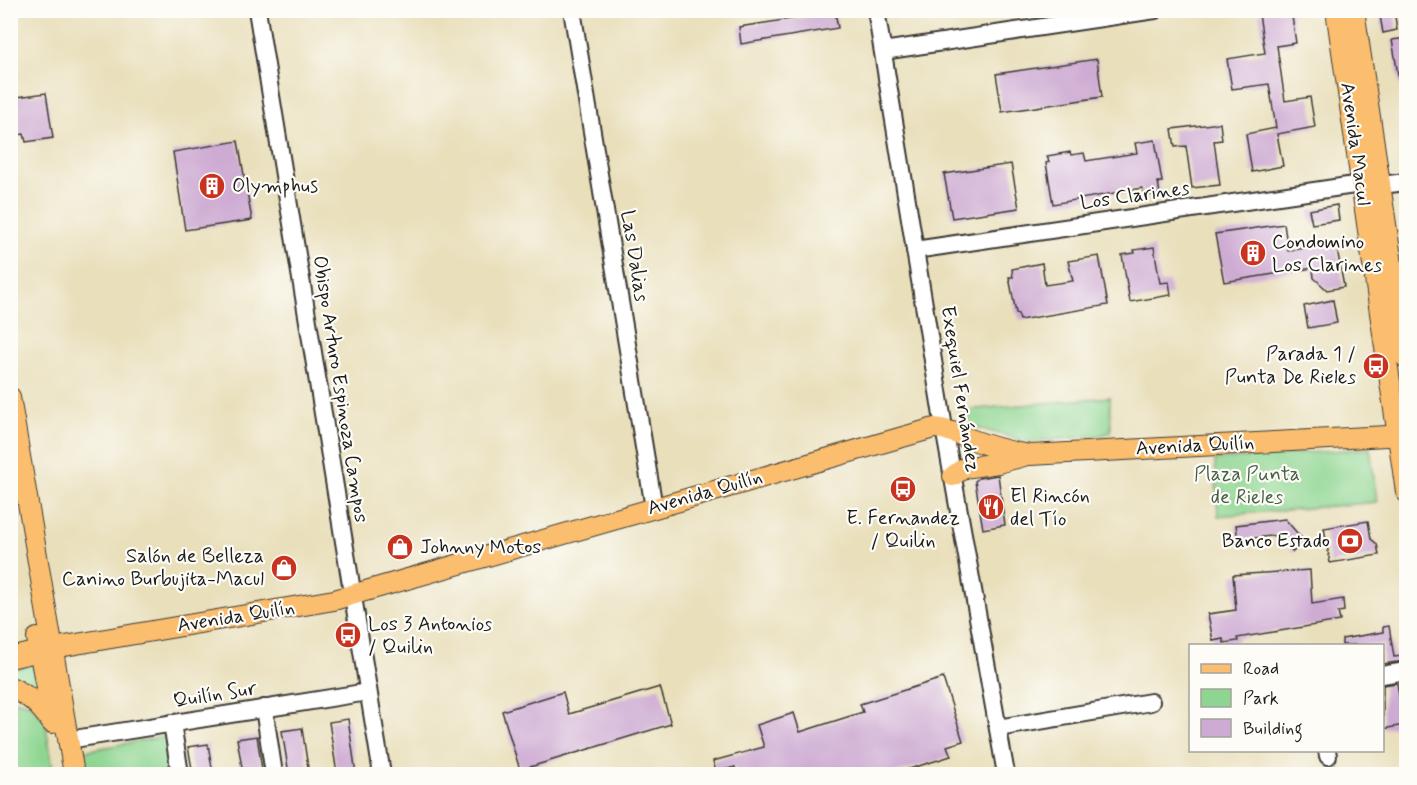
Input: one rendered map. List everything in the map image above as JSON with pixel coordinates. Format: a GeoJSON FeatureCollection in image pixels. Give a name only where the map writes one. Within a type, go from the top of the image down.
{"type":"FeatureCollection","features":[{"type":"Feature","properties":{"kind":"main road","name":"Avenida Macul"},"geometry":{"type":"LineString","coordinates":[[1336,10],[1407,358]]}},
{"type":"Feature","properties":{"kind":"main road","name":"Avenida Macul"},"geometry":{"type":"LineString","coordinates":[[1354,10],[1371,184],[1407,492]]}},
{"type":"Feature","properties":{"kind":"main road"},"geometry":{"type":"LineString","coordinates":[[10,398],[46,649],[52,723],[62,774]]}},
{"type":"Feature","properties":{"kind":"main road"},"geometry":{"type":"LineString","coordinates":[[10,461],[15,423]]}},
{"type":"Feature","properties":{"kind":"main road","name":"Avenida Quilín"},"geometry":{"type":"LineString","coordinates":[[10,658],[46,649],[318,604],[934,428],[944,428],[988,446],[1030,455],[1402,435]]}},
{"type":"Feature","properties":{"kind":"main road"},"geometry":{"type":"LineString","coordinates":[[953,476],[964,468],[1030,455]]}},
{"type":"Feature","properties":{"kind":"main road"},"geometry":{"type":"LineString","coordinates":[[10,468],[46,649],[74,774]]}},
{"type":"Feature","properties":{"kind":"main road"},"geometry":{"type":"LineString","coordinates":[[10,687],[34,700],[52,723]]}},
{"type":"Feature","properties":{"kind":"street","name":"Obispo Arturo Espinoza Campos"},"geometry":{"type":"LineString","coordinates":[[257,10],[382,774]]}},
{"type":"Feature","properties":{"kind":"street","name":"Las Dalias"},"geometry":{"type":"LineString","coordinates":[[572,10],[654,508]]}},
{"type":"Feature","properties":{"kind":"street","name":"Exequiel Fernández"},"geometry":{"type":"LineString","coordinates":[[876,10],[944,428],[1006,774]]}},
{"type":"Feature","properties":{"kind":"street"},"geometry":{"type":"LineString","coordinates":[[883,51],[1155,10]]}},
{"type":"Feature","properties":{"kind":"street","name":"Los Clarines"},"geometry":{"type":"LineString","coordinates":[[915,250],[1371,184],[1407,182]]}},
{"type":"Feature","properties":{"kind":"street"},"geometry":{"type":"LineString","coordinates":[[1384,675],[1407,671]]}},
{"type":"Feature","properties":{"kind":"street","name":"Quilín Sur"},"geometry":{"type":"LineString","coordinates":[[68,740],[368,692]]}},
{"type":"Feature","properties":{"kind":"street"},"geometry":{"type":"LineString","coordinates":[[998,728],[1151,702]]}},
{"type":"Feature","properties":{"kind":"street"},"geometry":{"type":"LineString","coordinates":[[264,708],[274,774]]}},
{"type":"Feature","properties":{"kind":"street"},"geometry":{"type":"LineString","coordinates":[[172,723],[180,774]]}},
{"type":"Feature","properties":{"kind":"green space"},"geometry":{"type":"Polygon","coordinates":[[[1110,397],[1111,432],[1102,435],[1029,442],[970,426],[969,414],[965,410],[1110,397]]]}},
{"type":"Feature","properties":{"kind":"green space","name":"Plaza Punta de Rieles"},"geometry":{"type":"Polygon","coordinates":[[[1370,448],[1377,502],[1218,516],[1215,460],[1370,448]]]}},
{"type":"Feature","properties":{"kind":"green space"},"geometry":{"type":"Polygon","coordinates":[[[36,663],[42,701],[11,684],[11,670],[36,663]]]}},
{"type":"Feature","properties":{"kind":"green space"},"geometry":{"type":"Polygon","coordinates":[[[11,699],[30,704],[45,721],[54,774],[11,774],[11,699]]]}},
{"type":"Feature","properties":{"kind":"green space"},"geometry":{"type":"Polygon","coordinates":[[[168,736],[174,774],[79,774],[77,762],[84,751],[168,736]]]}},
{"type":"Feature","properties":{"kind":"building"},"geometry":{"type":"Polygon","coordinates":[[[1291,10],[1296,43],[1277,46],[1285,101],[1310,97],[1315,127],[1277,134],[1283,166],[1252,172],[1246,134],[1276,128],[1269,84],[1232,89],[1227,59],[1265,53],[1259,14],[1291,10]]]}},
{"type":"Feature","properties":{"kind":"building"},"geometry":{"type":"Polygon","coordinates":[[[1379,10],[1394,10],[1397,30],[1383,33],[1379,10]]]}},
{"type":"Feature","properties":{"kind":"building"},"geometry":{"type":"Polygon","coordinates":[[[835,12],[838,28],[741,44],[739,27],[835,12]]]}},
{"type":"Feature","properties":{"kind":"building"},"geometry":{"type":"Polygon","coordinates":[[[1407,38],[1407,85],[1400,86],[1392,40],[1407,38]]]}},
{"type":"Feature","properties":{"kind":"building"},"geometry":{"type":"Polygon","coordinates":[[[1097,59],[1102,97],[1002,112],[996,74],[1097,59]]]}},
{"type":"Feature","properties":{"kind":"building"},"geometry":{"type":"Polygon","coordinates":[[[46,93],[53,138],[26,142],[24,134],[10,136],[10,98],[46,93]]]}},
{"type":"Feature","properties":{"kind":"building"},"geometry":{"type":"Polygon","coordinates":[[[1220,123],[1222,140],[1214,141],[1220,185],[1192,188],[1186,146],[1175,147],[1172,129],[1220,123]]]}},
{"type":"Feature","properties":{"kind":"building"},"geometry":{"type":"Polygon","coordinates":[[[1155,140],[1162,182],[1158,182],[1160,194],[1144,196],[1142,188],[1053,204],[1046,163],[1049,162],[1047,156],[1070,152],[1071,155],[1084,153],[1086,161],[1137,153],[1135,143],[1155,140]]]}},
{"type":"Feature","properties":{"kind":"building","name":"Olymphus"},"geometry":{"type":"Polygon","coordinates":[[[238,141],[252,220],[185,230],[173,152],[238,141]]]}},
{"type":"Feature","properties":{"kind":"building"},"geometry":{"type":"Polygon","coordinates":[[[1011,164],[1019,208],[952,218],[944,174],[1011,164]]]}},
{"type":"Feature","properties":{"kind":"building"},"geometry":{"type":"Polygon","coordinates":[[[1337,205],[1339,220],[1312,224],[1309,210],[1337,205]]]}},
{"type":"Feature","properties":{"kind":"building","name":"Condomino Los Clarines"},"geometry":{"type":"Polygon","coordinates":[[[1284,224],[1288,251],[1336,243],[1344,287],[1327,290],[1314,278],[1313,268],[1224,282],[1215,234],[1284,224]]]}},
{"type":"Feature","properties":{"kind":"building"},"geometry":{"type":"Polygon","coordinates":[[[1154,247],[1160,283],[1169,282],[1171,295],[1130,302],[1122,255],[1135,253],[1134,250],[1154,247]]]}},
{"type":"Feature","properties":{"kind":"building"},"geometry":{"type":"Polygon","coordinates":[[[1099,256],[1108,305],[1020,320],[1016,313],[1009,277],[1013,277],[1012,269],[1042,263],[1045,285],[1073,281],[1068,261],[1099,256]]]}},
{"type":"Feature","properties":{"kind":"building"},"geometry":{"type":"Polygon","coordinates":[[[1333,300],[1337,323],[1308,328],[1304,306],[1333,300]]]}},
{"type":"Feature","properties":{"kind":"building","name":"El Rincón del Tío"},"geometry":{"type":"Polygon","coordinates":[[[998,475],[1005,525],[983,529],[975,481],[979,478],[998,475]]]}},
{"type":"Feature","properties":{"kind":"building"},"geometry":{"type":"Polygon","coordinates":[[[1285,519],[1304,541],[1293,552],[1278,535],[1238,540],[1236,525],[1285,519]]]}},
{"type":"Feature","properties":{"kind":"building","name":"Banco Estado"},"geometry":{"type":"Polygon","coordinates":[[[1368,521],[1371,539],[1377,544],[1379,555],[1330,563],[1324,528],[1368,521]]]}},
{"type":"Feature","properties":{"kind":"building"},"geometry":{"type":"Polygon","coordinates":[[[1310,570],[1312,604],[1343,599],[1344,611],[1338,612],[1340,621],[1237,638],[1238,641],[1224,643],[1223,639],[1213,641],[1208,614],[1236,610],[1233,575],[1310,570]]]}},
{"type":"Feature","properties":{"kind":"building"},"geometry":{"type":"Polygon","coordinates":[[[1389,626],[1394,657],[1403,656],[1404,661],[1384,664],[1384,644],[1342,644],[1342,639],[1383,632],[1383,627],[1389,626]]]}},
{"type":"Feature","properties":{"kind":"building"},"geometry":{"type":"Polygon","coordinates":[[[943,678],[963,741],[947,746],[951,756],[893,774],[736,774],[735,767],[716,772],[713,761],[764,747],[757,725],[794,713],[800,732],[863,712],[860,704],[943,678]]]}},
{"type":"Feature","properties":{"kind":"building"},"geometry":{"type":"Polygon","coordinates":[[[1397,683],[1404,725],[1384,729],[1384,685],[1397,683]]]}},
{"type":"Feature","properties":{"kind":"building"},"geometry":{"type":"Polygon","coordinates":[[[660,687],[671,724],[520,770],[502,711],[563,692],[569,714],[660,687]]]}},
{"type":"Feature","properties":{"kind":"building"},"geometry":{"type":"Polygon","coordinates":[[[348,719],[356,774],[337,774],[329,722],[348,719]]]}},
{"type":"Feature","properties":{"kind":"building"},"geometry":{"type":"Polygon","coordinates":[[[302,728],[309,774],[289,774],[282,731],[302,728]]]}},
{"type":"Feature","properties":{"kind":"building"},"geometry":{"type":"Polygon","coordinates":[[[257,736],[262,770],[243,773],[237,739],[257,736]]]}},
{"type":"Feature","properties":{"kind":"building"},"geometry":{"type":"Polygon","coordinates":[[[208,744],[213,774],[193,774],[188,747],[208,744]]]}},
{"type":"Feature","properties":{"kind":"place","name":"Olymphus"},"geometry":{"type":"Point","coordinates":[212,186]}},
{"type":"Feature","properties":{"kind":"place","name":"Condomino Los Clarines"},"geometry":{"type":"Point","coordinates":[1253,253]}},
{"type":"Feature","properties":{"kind":"place","name":"Parada 1 / Punta De Rieles"},"geometry":{"type":"Point","coordinates":[1376,366]}},
{"type":"Feature","properties":{"kind":"place","name":"E. Fernandez / Quilin"},"geometry":{"type":"Point","coordinates":[903,489]}},
{"type":"Feature","properties":{"kind":"place","name":"El Rincón del Tío"},"geometry":{"type":"Point","coordinates":[991,507]}},
{"type":"Feature","properties":{"kind":"place","name":"Banco Estado"},"geometry":{"type":"Point","coordinates":[1350,541]}},
{"type":"Feature","properties":{"kind":"place","name":"Johnny Motos"},"geometry":{"type":"Point","coordinates":[400,547]}},
{"type":"Feature","properties":{"kind":"place","name":"Salón de Belleza Canino Burbujita-Macul"},"geometry":{"type":"Point","coordinates":[284,568]}},
{"type":"Feature","properties":{"kind":"place","name":"Los 3 Antonios / Quilin"},"geometry":{"type":"Point","coordinates":[348,635]}}]}
